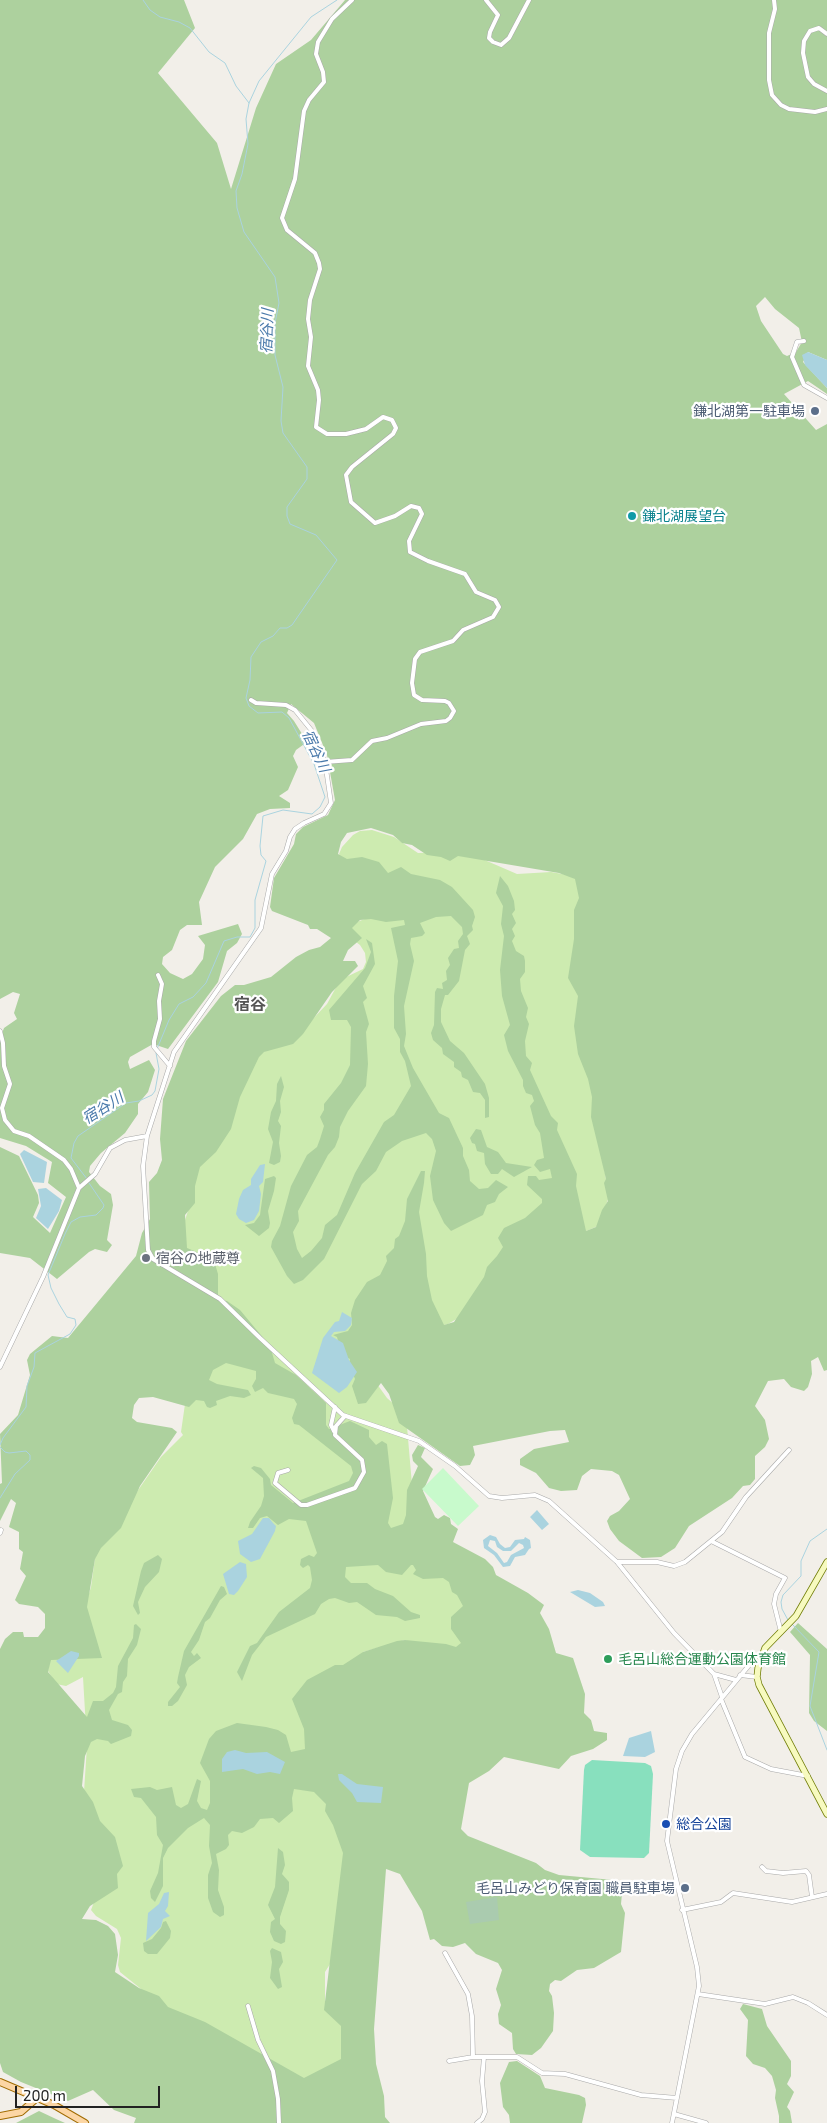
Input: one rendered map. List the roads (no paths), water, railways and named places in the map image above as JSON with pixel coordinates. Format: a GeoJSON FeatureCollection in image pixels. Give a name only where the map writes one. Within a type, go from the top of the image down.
{"type":"FeatureCollection","features":[{"type":"Feature","properties":{"kind":"main road"},"geometry":{"type":"LineString","coordinates":[[827,1562],[790,1623],[766,1648],[760,1661],[757,1677],[761,1690],[827,1814]]}},
{"type":"Feature","properties":{"kind":"main road"},"geometry":{"type":"LineString","coordinates":[[0,2082],[64,2109],[85,2123]]}},
{"type":"Feature","properties":{"kind":"main road"},"geometry":{"type":"LineString","coordinates":[[0,2116],[21,2112],[38,2097]]}},
{"type":"Feature","properties":{"kind":"street"},"geometry":{"type":"LineString","coordinates":[[325,762],[352,760],[372,741],[387,738],[421,724],[446,721],[450,718],[454,711],[449,704],[444,701],[422,700],[414,695],[412,683],[415,659],[420,652],[446,645],[453,641],[463,630],[493,617],[498,607],[495,600],[476,592],[465,574],[428,561],[410,552],[410,540],[422,514],[419,508],[412,506],[395,516],[375,523],[351,502],[346,474],[393,434],[396,428],[392,420],[382,417],[366,428],[354,433],[327,434],[316,427],[319,400],[318,390],[308,366],[311,337],[308,319],[310,300],[320,269],[315,253],[287,230],[282,218],[294,179],[304,112],[310,100],[324,82],[323,72],[316,54],[318,42],[328,24],[352,0]]}},
{"type":"Feature","properties":{"kind":"street"},"geometry":{"type":"LineString","coordinates":[[486,0],[498,15],[489,38],[501,45],[509,38],[529,0]]}},
{"type":"Feature","properties":{"kind":"street"},"geometry":{"type":"LineString","coordinates":[[774,0],[775,9],[770,34],[769,80],[772,95],[781,105],[789,109],[819,112],[827,109]]}},
{"type":"Feature","properties":{"kind":"street"},"geometry":{"type":"LineString","coordinates":[[827,34],[819,28],[810,31],[804,41],[803,53],[808,77],[814,84],[827,91]]}},
{"type":"Feature","properties":{"kind":"street"},"geometry":{"type":"LineString","coordinates":[[804,340],[797,342],[792,357],[804,385],[827,398]]}},
{"type":"Feature","properties":{"kind":"street"},"geometry":{"type":"LineString","coordinates":[[251,700],[256,703],[286,705],[295,710],[312,731],[325,762],[331,803],[324,814],[300,826],[290,837],[286,851],[272,874],[261,928],[218,992],[174,1052],[147,1136],[143,1180],[148,1250],[153,1259],[220,1299],[345,1416],[425,1445],[455,1466],[478,1488],[493,1497],[535,1496],[545,1499],[617,1562],[674,1633],[714,1674],[721,1698],[745,1757],[771,1769],[808,1776]]}},
{"type":"Feature","properties":{"kind":"street"},"geometry":{"type":"LineString","coordinates":[[158,975],[162,984],[159,1001],[160,1019],[154,1047],[170,1066]]}},
{"type":"Feature","properties":{"kind":"street"},"geometry":{"type":"LineString","coordinates":[[0,1031],[3,1043],[4,1066],[10,1084],[2,1108],[5,1120],[14,1131],[29,1136],[64,1160],[71,1169],[79,1188]]}},
{"type":"Feature","properties":{"kind":"street"},"geometry":{"type":"LineString","coordinates":[[0,1367],[43,1277],[79,1188],[95,1174],[110,1148],[125,1140],[147,1136]]}},
{"type":"Feature","properties":{"kind":"street"},"geometry":{"type":"LineString","coordinates":[[288,1470],[278,1473],[275,1483],[301,1505],[307,1506],[355,1488],[362,1478],[364,1465],[359,1456],[339,1440],[334,1431],[331,1425],[334,1407]]}},
{"type":"Feature","properties":{"kind":"street"},"geometry":{"type":"LineString","coordinates":[[334,1431],[345,1416]]}},
{"type":"Feature","properties":{"kind":"street"},"geometry":{"type":"LineString","coordinates":[[617,1562],[656,1562],[674,1566],[685,1562],[722,1532],[746,1497],[789,1450]]}},
{"type":"Feature","properties":{"kind":"street"},"geometry":{"type":"LineString","coordinates":[[711,1540],[785,1578],[776,1594],[774,1604],[781,1632]]}},
{"type":"Feature","properties":{"kind":"street"},"geometry":{"type":"LineString","coordinates":[[672,2123],[698,1994],[697,1967],[667,1841],[676,1769],[687,1741],[751,1662],[760,1661]]}},
{"type":"Feature","properties":{"kind":"street"},"geometry":{"type":"LineString","coordinates":[[714,1674],[736,1680]]}},
{"type":"Feature","properties":{"kind":"street"},"geometry":{"type":"LineString","coordinates":[[740,1675],[757,1677]]}},
{"type":"Feature","properties":{"kind":"street"},"geometry":{"type":"LineString","coordinates":[[762,1867],[766,1871],[783,1873],[806,1871],[812,1897]]}},
{"type":"Feature","properties":{"kind":"street"},"geometry":{"type":"LineString","coordinates":[[682,1910],[721,1902],[733,1893],[786,1902],[827,1894]]}},
{"type":"Feature","properties":{"kind":"street"},"geometry":{"type":"LineString","coordinates":[[445,1953],[468,1994],[472,2016],[473,2057]]}},
{"type":"Feature","properties":{"kind":"street"},"geometry":{"type":"LineString","coordinates":[[698,1994],[765,2004],[793,1997],[808,2003],[827,2015]]}},
{"type":"Feature","properties":{"kind":"street"},"geometry":{"type":"LineString","coordinates":[[248,2006],[258,2040],[273,2072],[278,2098],[279,2123]]}},
{"type":"Feature","properties":{"kind":"street"},"geometry":{"type":"LineString","coordinates":[[450,2061],[473,2057],[517,2057],[542,2073],[565,2074],[641,2095],[677,2098]]}},
{"type":"Feature","properties":{"kind":"street"},"geometry":{"type":"LineString","coordinates":[[477,2123],[485,2112],[482,2081],[484,2057]]}},
{"type":"Feature","properties":{"kind":"street"},"geometry":{"type":"LineString","coordinates":[[674,2114],[706,2123]]}},
{"type":"Feature","properties":{"kind":"water"},"geometry":{"type":"Polygon","coordinates":[[[808,352],[827,360],[827,388],[805,365],[802,355],[808,352]]]}},
{"type":"Feature","properties":{"kind":"water"},"geometry":{"type":"Polygon","coordinates":[[[24,1150],[47,1162],[44,1183],[33,1182],[20,1154],[24,1150]]]}},
{"type":"Feature","properties":{"kind":"water"},"geometry":{"type":"Polygon","coordinates":[[[265,1164],[263,1182],[259,1186],[261,1194],[259,1211],[254,1220],[246,1223],[239,1219],[236,1214],[239,1199],[243,1190],[251,1185],[251,1179],[260,1165],[265,1164]]]}},
{"type":"Feature","properties":{"kind":"water"},"geometry":{"type":"Polygon","coordinates":[[[46,1188],[62,1200],[59,1211],[48,1229],[36,1218],[41,1206],[38,1189],[46,1188]]]}},
{"type":"Feature","properties":{"kind":"water"},"geometry":{"type":"Polygon","coordinates":[[[342,1312],[352,1318],[351,1325],[345,1331],[334,1332],[331,1336],[343,1343],[349,1360],[357,1372],[347,1387],[339,1393],[312,1373],[323,1338],[335,1322],[339,1321],[342,1312]]]}},
{"type":"Feature","properties":{"kind":"water"},"geometry":{"type":"Polygon","coordinates":[[[537,1510],[549,1524],[542,1530],[530,1517],[537,1510]]]}},
{"type":"Feature","properties":{"kind":"water"},"geometry":{"type":"Polygon","coordinates":[[[263,1518],[269,1518],[276,1526],[275,1531],[260,1559],[251,1562],[240,1554],[238,1541],[252,1534],[263,1518]]]}},
{"type":"Feature","properties":{"kind":"water"},"geometry":{"type":"Polygon","coordinates":[[[490,1535],[496,1537],[505,1548],[510,1547],[515,1540],[524,1539],[525,1537],[530,1540],[531,1548],[525,1555],[515,1557],[510,1566],[503,1567],[494,1555],[484,1548],[483,1540],[490,1535]],[[490,1540],[488,1546],[497,1553],[504,1563],[507,1562],[511,1555],[524,1548],[519,1543],[511,1551],[503,1551],[497,1547],[495,1541],[490,1540]]]}},
{"type":"Feature","properties":{"kind":"water"},"geometry":{"type":"Polygon","coordinates":[[[240,1562],[246,1564],[247,1577],[234,1595],[229,1594],[223,1574],[240,1562]]]}},
{"type":"Feature","properties":{"kind":"water"},"geometry":{"type":"Polygon","coordinates":[[[578,1590],[590,1593],[603,1602],[605,1606],[595,1607],[570,1592],[578,1590]]]}},
{"type":"Feature","properties":{"kind":"water"},"geometry":{"type":"Polygon","coordinates":[[[71,1651],[79,1653],[79,1656],[68,1673],[56,1661],[71,1651]]]}},
{"type":"Feature","properties":{"kind":"water"},"geometry":{"type":"Polygon","coordinates":[[[651,1731],[655,1752],[645,1757],[623,1756],[629,1738],[651,1731]]]}},
{"type":"Feature","properties":{"kind":"water"},"geometry":{"type":"Polygon","coordinates":[[[235,1750],[246,1753],[267,1752],[285,1762],[280,1774],[270,1772],[257,1774],[243,1769],[222,1772],[222,1759],[227,1752],[235,1750]]]}},
{"type":"Feature","properties":{"kind":"water"},"geometry":{"type":"Polygon","coordinates":[[[338,1774],[342,1774],[357,1784],[383,1787],[381,1803],[357,1802],[352,1793],[339,1780],[338,1774]]]}},
{"type":"Feature","properties":{"kind":"water"},"geometry":{"type":"Polygon","coordinates":[[[169,1892],[168,1906],[165,1911],[170,1916],[163,1919],[161,1927],[146,1941],[148,1913],[159,1904],[164,1893],[169,1892]]]}},
{"type":"Feature","properties":{"kind":"waterway"},"geometry":{"type":"LineString","coordinates":[[143,0],[150,10],[160,17],[179,22],[190,28],[209,52],[225,63],[236,86],[249,103]]}},
{"type":"Feature","properties":{"kind":"waterway","name":"宿谷川"},"geometry":{"type":"LineString","coordinates":[[157,1049],[169,1020],[179,1004],[193,997],[206,983],[224,941],[237,937],[250,937],[255,928],[255,900],[266,861],[261,855],[260,846],[263,816],[283,810],[312,814],[320,807],[325,797],[314,764],[289,718],[282,712],[258,713],[249,706],[246,698],[250,680],[251,657],[261,642],[273,636],[280,628],[287,628],[292,625],[337,560],[316,535],[290,524],[287,516],[287,507],[307,479],[307,467],[283,433],[281,421],[283,387],[275,355],[275,323],[279,303],[275,277],[244,232],[237,208],[236,191],[242,174],[248,144],[246,119],[249,103],[259,81],[311,17],[337,0]]}},
{"type":"Feature","properties":{"kind":"waterway","name":"宿谷川"},"geometry":{"type":"LineString","coordinates":[[87,1179],[71,1158],[74,1143],[78,1136],[126,1103],[139,1101],[152,1095],[155,1091],[159,1069],[156,1053]]}},
{"type":"Feature","properties":{"kind":"waterway","name":"宿谷川"},"geometry":{"type":"LineString","coordinates":[[0,1445],[26,1407],[27,1386],[34,1367],[35,1353],[70,1334],[76,1325],[75,1319],[67,1317],[59,1304],[51,1288],[48,1275],[71,1222],[80,1217],[96,1215],[103,1208],[104,1205],[89,1183]]}},
{"type":"Feature","properties":{"kind":"waterway","name":"宿谷川"},"geometry":{"type":"LineString","coordinates":[[0,1447],[5,1452],[26,1451],[30,1455],[30,1460],[15,1474],[0,1498]]}},
{"type":"Feature","properties":{"kind":"waterway"},"geometry":{"type":"LineString","coordinates":[[788,1620],[782,1609],[783,1595],[801,1576],[801,1561],[810,1541],[827,1529]]}},
{"type":"Feature","properties":{"kind":"waterway"},"geometry":{"type":"LineString","coordinates":[[791,1623],[819,1652],[810,1706],[827,1750]]}},
{"type":"Feature","properties":{"kind":"place","name":"鎌北湖第一駐車場"},"geometry":{"type":"Point","coordinates":[815,411]}},
{"type":"Feature","properties":{"kind":"place","name":"鎌北湖展望台"},"geometry":{"type":"Point","coordinates":[632,516]}},
{"type":"Feature","properties":{"kind":"place","name":"宿谷の地蔵尊"},"geometry":{"type":"Point","coordinates":[146,1258]}},
{"type":"Feature","properties":{"kind":"place","name":"毛呂山総合運動公園体育館"},"geometry":{"type":"Point","coordinates":[608,1659]}},
{"type":"Feature","properties":{"kind":"place","name":"総合公園"},"geometry":{"type":"Point","coordinates":[666,1824]}},
{"type":"Feature","properties":{"kind":"place","name":"毛呂山みどり保育園 職員駐車場"},"geometry":{"type":"Point","coordinates":[685,1888]}},
{"type":"Feature","properties":{"kind":"district","name":"宿谷"},"geometry":{"type":"Point","coordinates":[250,1005]}}]}
